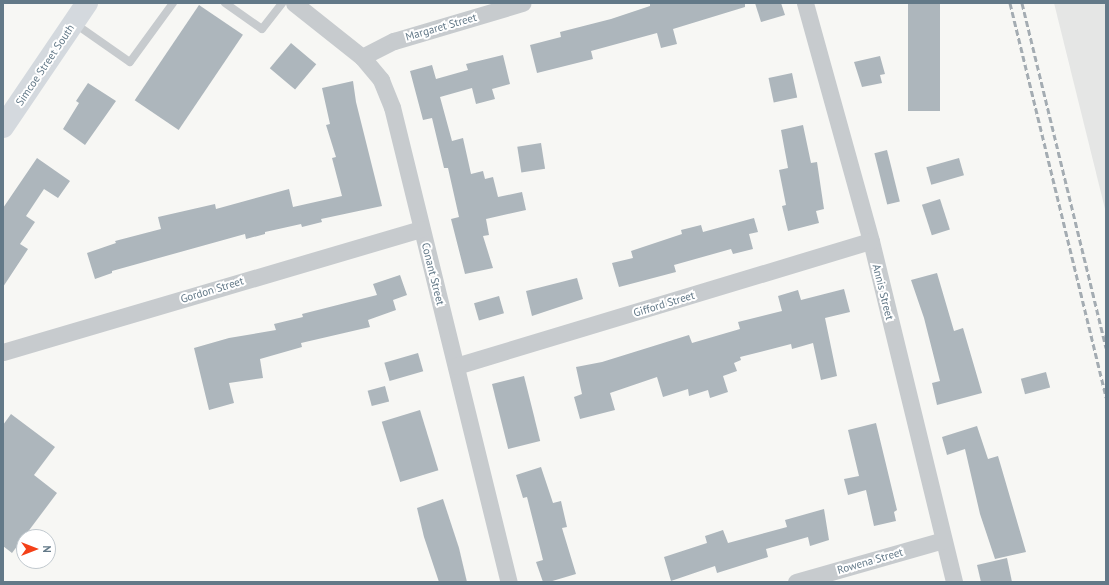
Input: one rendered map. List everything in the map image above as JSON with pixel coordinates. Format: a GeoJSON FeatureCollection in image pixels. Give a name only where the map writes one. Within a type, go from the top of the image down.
{"type":"FeatureCollection","features":[{"type":"Feature","properties":{"kind":"main road","name":"Simcoe Street South"},"geometry":{"type":"LineString","coordinates":[[3,127],[87,3]]}},
{"type":"Feature","properties":{"kind":"street","name":"Conant Street"},"geometry":{"type":"LineString","coordinates":[[294,3],[362,57],[381,80],[392,107],[421,229],[510,582]]}},
{"type":"Feature","properties":{"kind":"street","name":"Margaret Street"},"geometry":{"type":"LineString","coordinates":[[362,57],[394,41],[522,3]]}},
{"type":"Feature","properties":{"kind":"street","name":"Annis Street"},"geometry":{"type":"LineString","coordinates":[[805,3],[871,241],[954,582]]}},
{"type":"Feature","properties":{"kind":"street","name":"Gordon Street"},"geometry":{"type":"LineString","coordinates":[[3,352],[421,229]]}},
{"type":"Feature","properties":{"kind":"street","name":"Gifford Street"},"geometry":{"type":"LineString","coordinates":[[456,366],[871,241]]}},
{"type":"Feature","properties":{"kind":"street","name":"Rowena Street"},"geometry":{"type":"LineString","coordinates":[[796,582],[943,540]]}},
{"type":"Feature","properties":{"kind":"lane"},"geometry":{"type":"LineString","coordinates":[[74,22],[130,62],[173,3]]}},
{"type":"Feature","properties":{"kind":"lane"},"geometry":{"type":"LineString","coordinates":[[225,3],[262,29],[282,3]]}},
{"type":"Feature","properties":{"kind":"shaded area"},"geometry":{"type":"Polygon","coordinates":[[[1054,3],[1106,3],[1106,213],[1054,3]]]}},
{"type":"Feature","properties":{"kind":"building"},"geometry":{"type":"Polygon","coordinates":[[[650,3],[745,3],[745,7],[673,29],[677,44],[661,48],[657,33],[591,51],[593,59],[537,73],[530,45],[561,37],[560,32],[611,19],[650,6],[650,3]]]}},
{"type":"Feature","properties":{"kind":"building"},"geometry":{"type":"Polygon","coordinates":[[[755,3],[781,3],[785,15],[761,22],[755,3]]]}},
{"type":"Feature","properties":{"kind":"building"},"geometry":{"type":"Polygon","coordinates":[[[908,3],[940,3],[940,111],[908,111],[908,3]]]}},
{"type":"Feature","properties":{"kind":"building"},"geometry":{"type":"Polygon","coordinates":[[[199,5],[243,35],[179,130],[135,100],[199,5]]]}},
{"type":"Feature","properties":{"kind":"building"},"geometry":{"type":"Polygon","coordinates":[[[291,43],[316,64],[295,89],[270,68],[291,43]]]}},
{"type":"Feature","properties":{"kind":"building"},"geometry":{"type":"Polygon","coordinates":[[[503,55],[510,84],[492,89],[495,99],[476,104],[472,88],[440,97],[452,141],[463,138],[471,174],[483,171],[485,179],[493,177],[498,197],[522,192],[526,210],[486,219],[489,235],[483,236],[493,268],[465,274],[451,219],[459,217],[448,168],[444,168],[432,118],[423,120],[410,71],[432,65],[436,79],[468,70],[466,64],[503,55]]]}},
{"type":"Feature","properties":{"kind":"building"},"geometry":{"type":"Polygon","coordinates":[[[880,56],[885,74],[880,75],[882,83],[862,87],[854,62],[880,56]]]}},
{"type":"Feature","properties":{"kind":"building"},"geometry":{"type":"Polygon","coordinates":[[[792,73],[797,97],[774,102],[769,78],[792,73]]]}},
{"type":"Feature","properties":{"kind":"building"},"geometry":{"type":"Polygon","coordinates":[[[353,81],[356,102],[382,206],[321,219],[322,222],[302,227],[301,224],[265,232],[265,234],[246,239],[245,234],[112,271],[112,273],[95,279],[87,253],[116,243],[115,241],[161,229],[158,217],[215,204],[216,209],[289,189],[293,207],[342,196],[332,158],[336,157],[326,125],[330,124],[322,88],[353,81]]]}},
{"type":"Feature","properties":{"kind":"building"},"geometry":{"type":"Polygon","coordinates":[[[88,83],[116,101],[85,145],[63,129],[79,103],[76,101],[88,83]]]}},
{"type":"Feature","properties":{"kind":"building"},"geometry":{"type":"Polygon","coordinates":[[[803,125],[811,163],[817,162],[824,209],[816,211],[819,223],[788,231],[782,206],[786,205],[779,170],[788,168],[781,130],[803,125]]]}},
{"type":"Feature","properties":{"kind":"building"},"geometry":{"type":"Polygon","coordinates":[[[541,143],[545,169],[521,172],[517,147],[541,143]]]}},
{"type":"Feature","properties":{"kind":"building"},"geometry":{"type":"Polygon","coordinates":[[[887,150],[900,201],[887,205],[874,153],[887,150]]]}},
{"type":"Feature","properties":{"kind":"building"},"geometry":{"type":"Polygon","coordinates":[[[37,158],[70,181],[58,198],[44,189],[26,216],[35,222],[20,244],[28,249],[3,287],[3,208],[37,158]]]}},
{"type":"Feature","properties":{"kind":"building"},"geometry":{"type":"Polygon","coordinates":[[[959,158],[964,175],[931,185],[926,167],[959,158]]]}},
{"type":"Feature","properties":{"kind":"building"},"geometry":{"type":"Polygon","coordinates":[[[940,199],[950,229],[932,235],[922,205],[940,199]]]}},
{"type":"Feature","properties":{"kind":"building"},"geometry":{"type":"Polygon","coordinates":[[[754,218],[758,232],[749,234],[753,249],[733,254],[731,249],[674,265],[676,272],[619,287],[612,263],[633,258],[631,251],[682,234],[681,230],[701,225],[703,232],[754,218]]]}},
{"type":"Feature","properties":{"kind":"building"},"geometry":{"type":"Polygon","coordinates":[[[937,273],[954,331],[963,328],[982,393],[937,405],[932,383],[940,381],[924,318],[911,280],[937,273]]]}},
{"type":"Feature","properties":{"kind":"building"},"geometry":{"type":"Polygon","coordinates":[[[400,275],[407,295],[393,300],[396,310],[368,320],[370,327],[301,343],[302,347],[260,359],[263,378],[229,383],[234,403],[209,410],[194,348],[229,338],[276,330],[274,324],[303,317],[302,314],[377,295],[373,284],[400,275]]]}},
{"type":"Feature","properties":{"kind":"building"},"geometry":{"type":"Polygon","coordinates":[[[577,278],[583,299],[532,316],[526,291],[577,278]]]}},
{"type":"Feature","properties":{"kind":"building"},"geometry":{"type":"Polygon","coordinates":[[[844,289],[850,312],[825,318],[837,376],[821,380],[813,343],[792,349],[791,344],[740,357],[741,360],[734,363],[737,371],[723,376],[728,392],[710,398],[708,390],[689,396],[688,389],[663,397],[657,377],[610,393],[615,410],[580,419],[574,397],[582,394],[576,367],[602,362],[689,335],[692,343],[740,329],[738,322],[782,311],[778,296],[798,290],[801,300],[844,289]]]}},
{"type":"Feature","properties":{"kind":"building"},"geometry":{"type":"Polygon","coordinates":[[[499,296],[504,313],[479,320],[474,303],[499,296]]]}},
{"type":"Feature","properties":{"kind":"building"},"geometry":{"type":"Polygon","coordinates":[[[418,353],[423,371],[390,381],[384,363],[418,353]]]}},
{"type":"Feature","properties":{"kind":"building"},"geometry":{"type":"Polygon","coordinates":[[[1046,372],[1050,387],[1025,394],[1021,379],[1046,372]]]}},
{"type":"Feature","properties":{"kind":"building"},"geometry":{"type":"Polygon","coordinates":[[[524,376],[540,441],[508,449],[492,384],[524,376]]]}},
{"type":"Feature","properties":{"kind":"building"},"geometry":{"type":"Polygon","coordinates":[[[385,386],[389,401],[372,406],[368,391],[385,386]]]}},
{"type":"Feature","properties":{"kind":"building"},"geometry":{"type":"Polygon","coordinates":[[[420,410],[438,470],[400,482],[382,422],[420,410]]]}},
{"type":"Feature","properties":{"kind":"building"},"geometry":{"type":"Polygon","coordinates":[[[11,414],[55,447],[34,475],[57,493],[30,529],[16,529],[16,548],[12,553],[3,546],[3,425],[11,414]]]}},
{"type":"Feature","properties":{"kind":"building"},"geometry":{"type":"Polygon","coordinates":[[[876,423],[897,510],[894,512],[896,521],[874,526],[866,490],[848,495],[844,479],[859,476],[848,430],[876,423]]]}},
{"type":"Feature","properties":{"kind":"building"},"geometry":{"type":"Polygon","coordinates":[[[977,426],[988,459],[998,456],[1026,552],[995,559],[980,514],[965,449],[947,455],[942,437],[977,426]]]}},
{"type":"Feature","properties":{"kind":"building"},"geometry":{"type":"Polygon","coordinates":[[[541,467],[553,503],[561,501],[567,527],[562,528],[576,574],[549,582],[543,582],[536,562],[543,560],[527,497],[523,498],[516,475],[541,467]]]}},
{"type":"Feature","properties":{"kind":"building"},"geometry":{"type":"Polygon","coordinates":[[[443,499],[459,548],[467,582],[439,582],[424,537],[417,508],[443,499]]]}},
{"type":"Feature","properties":{"kind":"building"},"geometry":{"type":"Polygon","coordinates":[[[824,509],[829,540],[810,546],[808,537],[766,549],[768,557],[717,573],[715,566],[671,581],[664,557],[707,543],[705,536],[723,530],[728,543],[787,527],[785,520],[824,509]]]}},
{"type":"Feature","properties":{"kind":"building"},"geometry":{"type":"Polygon","coordinates":[[[1007,558],[1012,582],[981,582],[977,565],[1007,558]]]}},
{"type":"Feature","properties":{"kind":"railway"},"geometry":{"type":"LineString","coordinates":[[1010,3],[1106,398]]}},
{"type":"Feature","properties":{"kind":"railway"},"geometry":{"type":"LineString","coordinates":[[1022,3],[1106,348]]}}]}
